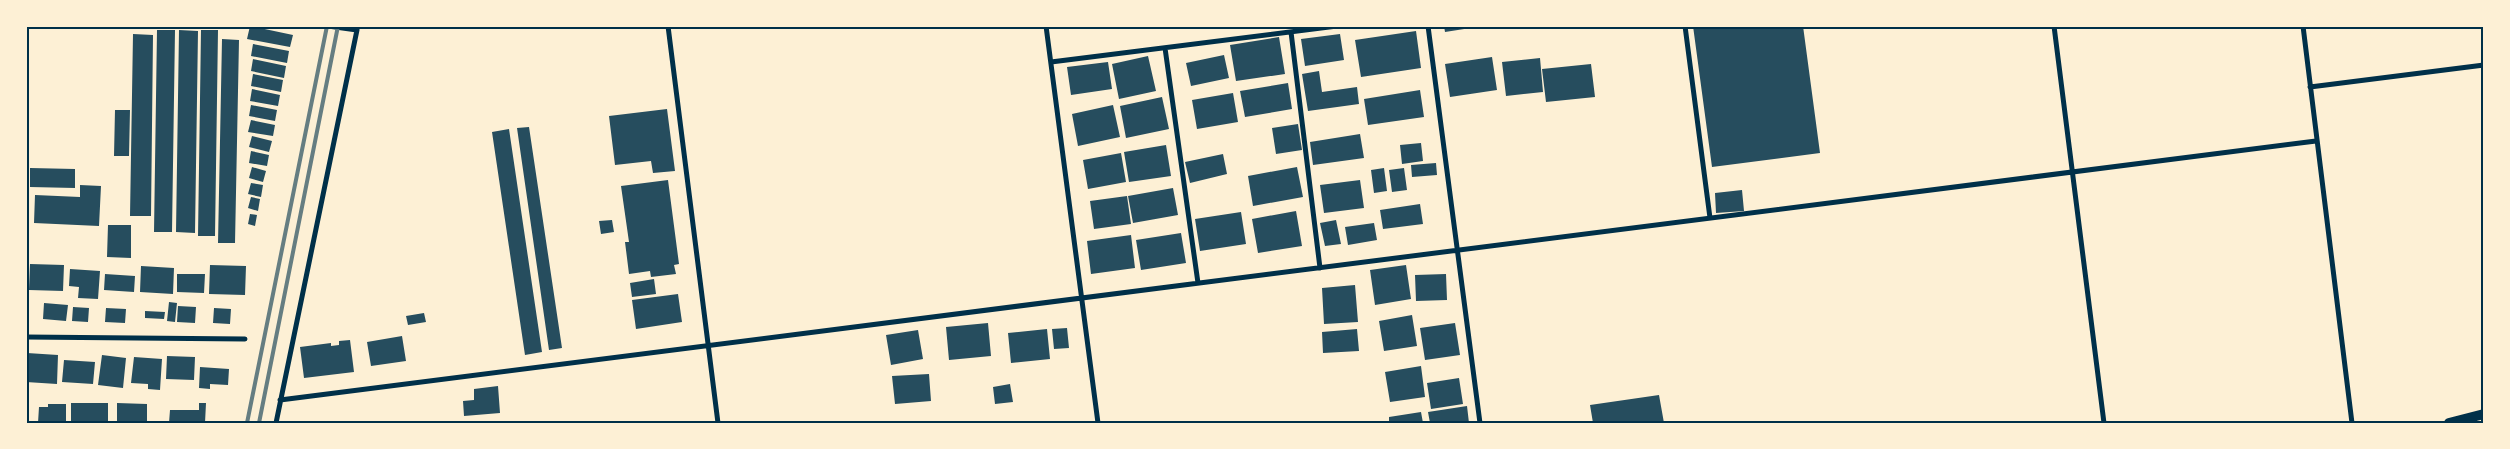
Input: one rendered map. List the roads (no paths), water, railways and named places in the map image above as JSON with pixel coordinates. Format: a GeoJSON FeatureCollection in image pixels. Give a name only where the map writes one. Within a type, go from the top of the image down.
{"type":"FeatureCollection","features":[{"type":"Feature","properties":{"kind":"main road"},"geometry":{"type":"LineString","coordinates":[[2449,423],[2484,414]]}},
{"type":"Feature","properties":{"kind":"street"},"geometry":{"type":"LineString","coordinates":[[276,423],[357,28],[328,26]]}},
{"type":"Feature","properties":{"kind":"street"},"geometry":{"type":"LineString","coordinates":[[668,26],[718,423]]}},
{"type":"Feature","properties":{"kind":"street"},"geometry":{"type":"LineString","coordinates":[[1046,26],[1098,423]]}},
{"type":"Feature","properties":{"kind":"street"},"geometry":{"type":"LineString","coordinates":[[1051,62],[1337,26]]}},
{"type":"Feature","properties":{"kind":"street"},"geometry":{"type":"LineString","coordinates":[[1428,26],[1480,423]]}},
{"type":"Feature","properties":{"kind":"street"},"geometry":{"type":"LineString","coordinates":[[1686,26],[1710,218]]}},
{"type":"Feature","properties":{"kind":"street"},"geometry":{"type":"LineString","coordinates":[[2054,26],[2104,423]]}},
{"type":"Feature","properties":{"kind":"street"},"geometry":{"type":"LineString","coordinates":[[2303,26],[2352,423]]}},
{"type":"Feature","properties":{"kind":"street"},"geometry":{"type":"LineString","coordinates":[[1291,32],[1320,268]]}},
{"type":"Feature","properties":{"kind":"street"},"geometry":{"type":"LineString","coordinates":[[1165,48],[1198,284]]}},
{"type":"Feature","properties":{"kind":"street"},"geometry":{"type":"LineString","coordinates":[[2310,87],[2484,65]]}},
{"type":"Feature","properties":{"kind":"street"},"geometry":{"type":"LineString","coordinates":[[280,400],[2316,141]]}},
{"type":"Feature","properties":{"kind":"street"},"geometry":{"type":"LineString","coordinates":[[26,337],[245,339]]}},
{"type":"Feature","properties":{"kind":"railway"},"geometry":{"type":"LineString","coordinates":[[247,423],[327,26]]}},
{"type":"Feature","properties":{"kind":"railway"},"geometry":{"type":"LineString","coordinates":[[259,423],[338,26]]}}]}
